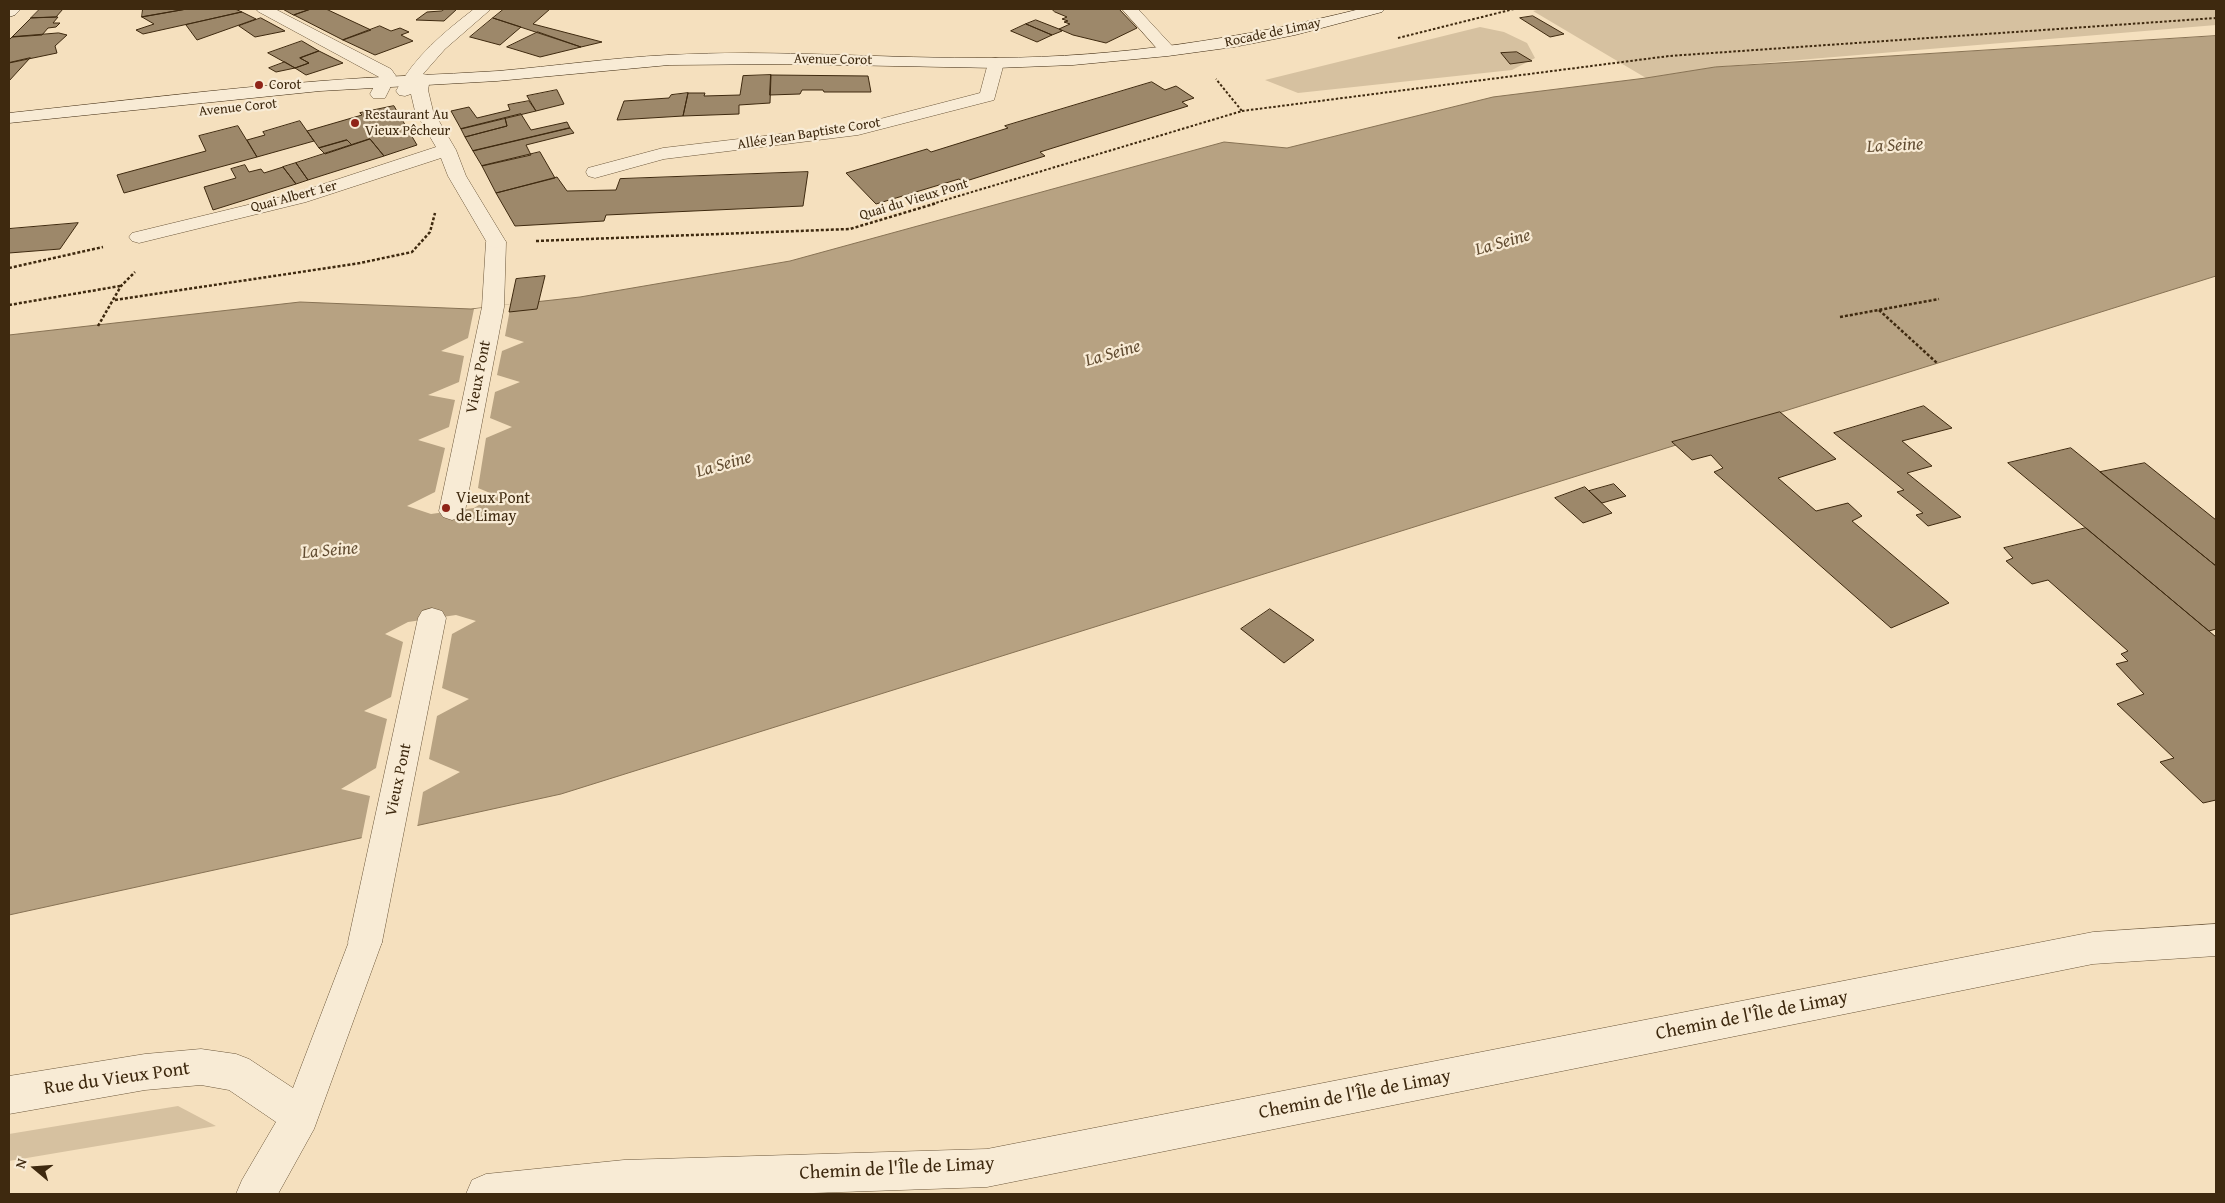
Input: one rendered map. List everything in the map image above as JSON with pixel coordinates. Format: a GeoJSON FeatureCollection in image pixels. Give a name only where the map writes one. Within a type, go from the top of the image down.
{"type":"FeatureCollection","features":[{"type":"Feature","properties":{"kind":"street"},"geometry":{"type":"LineString","coordinates":[[9,12],[12,9]]}},
{"type":"Feature","properties":{"kind":"street"},"geometry":{"type":"LineString","coordinates":[[264,9],[385,73],[388,76],[382,88]]}},
{"type":"Feature","properties":{"kind":"street"},"geometry":{"type":"LineString","coordinates":[[483,9],[444,41],[414,85],[424,110],[446,150],[457,176],[496,242]]}},
{"type":"Feature","properties":{"kind":"street"},"geometry":{"type":"LineString","coordinates":[[1130,9],[1175,50]]}},
{"type":"Feature","properties":{"kind":"street","name":"Rocade de Limay"},"geometry":{"type":"LineString","coordinates":[[1175,50],[1295,30],[1377,9]]}},
{"type":"Feature","properties":{"kind":"street","name":"Avenue Corot"},"geometry":{"type":"LineString","coordinates":[[9,132],[382,88],[669,60],[791,59],[996,63],[1073,60],[1175,50]]}},
{"type":"Feature","properties":{"kind":"street","name":"Allée Jean Baptiste Corot"},"geometry":{"type":"LineString","coordinates":[[595,172],[663,154],[858,130],[988,96],[996,63]]}},
{"type":"Feature","properties":{"kind":"street","name":"Avenue Corot"},"geometry":{"type":"LineString","coordinates":[[9,118],[295,88],[382,88]]}},
{"type":"Feature","properties":{"kind":"street","name":"Quai Albert 1er"},"geometry":{"type":"LineString","coordinates":[[139,237],[299,198],[446,150]]}},
{"type":"Feature","properties":{"kind":"street","name":"Vieux Pont"},"geometry":{"type":"LineString","coordinates":[[452,511],[493,307],[496,242]]}},
{"type":"Feature","properties":{"kind":"street","name":"Vieux Pont"},"geometry":{"type":"LineString","coordinates":[[301,1116],[365,942],[432,618]]}},
{"type":"Feature","properties":{"kind":"street","name":"Chemin de l'Île de Limay"},"geometry":{"type":"LineString","coordinates":[[486,1194],[624,1180],[987,1168],[2093,948],[2216,940]]}},
{"type":"Feature","properties":{"kind":"street","name":"Rue du Vieux Pont"},"geometry":{"type":"LineString","coordinates":[[9,1095],[145,1072],[200,1067],[236,1072],[301,1116]]}},
{"type":"Feature","properties":{"kind":"street"},"geometry":{"type":"LineString","coordinates":[[256,1194],[301,1116]]}},
{"type":"Feature","properties":{"kind":"path","name":"Quai du Vieux Pont"},"geometry":{"type":"LineString","coordinates":[[496,242],[850,230],[1242,111],[1669,56],[2216,18]]}},
{"type":"Feature","properties":{"kind":"path"},"geometry":{"type":"LineString","coordinates":[[1175,50],[1217,80],[1242,111]]}},
{"type":"Feature","properties":{"kind":"path"},"geometry":{"type":"LineString","coordinates":[[114,300],[360,264],[412,252],[430,232],[436,207],[457,176]]}},
{"type":"Feature","properties":{"kind":"path"},"geometry":{"type":"LineString","coordinates":[[9,268],[40,264],[71,253],[111,246],[139,237]]}},
{"type":"Feature","properties":{"kind":"path"},"geometry":{"type":"LineString","coordinates":[[98,326],[121,286],[138,270]]}},
{"type":"Feature","properties":{"kind":"path"},"geometry":{"type":"LineString","coordinates":[[9,305],[121,286]]}},
{"type":"Feature","properties":{"kind":"path"},"geometry":{"type":"LineString","coordinates":[[1840,317],[1939,300]]}},
{"type":"Feature","properties":{"kind":"path"},"geometry":{"type":"LineString","coordinates":[[1879,310],[1937,364]]}},
{"type":"Feature","properties":{"kind":"shaded area"},"geometry":{"type":"Polygon","coordinates":[[[1541,9],[2216,9],[2216,25],[1715,67],[1646,78],[1533,11],[1541,9]]]}},
{"type":"Feature","properties":{"kind":"shaded area"},"geometry":{"type":"Polygon","coordinates":[[[1480,27],[1504,32],[1527,43],[1535,58],[1512,70],[1298,93],[1265,80],[1480,27]]]}},
{"type":"Feature","properties":{"kind":"shaded area"},"geometry":{"type":"Polygon","coordinates":[[[178,1106],[216,1126],[9,1161],[9,1134],[178,1106]]]}},
{"type":"Feature","properties":{"kind":"water","name":"La Seine"},"geometry":{"type":"Polygon","coordinates":[[[2216,36],[2216,276],[561,794],[9,915],[9,335],[300,302],[471,309],[580,297],[790,261],[1224,142],[1287,148],[1493,97],[1646,78],[1715,67],[2216,36]]]}},
{"type":"Feature","properties":{"kind":"pier"},"geometry":{"type":"Polygon","coordinates":[[[511,304],[505,336],[524,342],[502,351],[497,375],[520,382],[495,392],[490,418],[512,427],[486,438],[478,488],[495,495],[474,508],[431,514],[407,506],[435,492],[445,448],[418,440],[449,427],[455,400],[428,395],[459,382],[464,356],[441,351],[468,338],[474,309],[511,304]]]}},
{"type":"Feature","properties":{"kind":"pier"},"geometry":{"type":"Polygon","coordinates":[[[456,615],[476,621],[452,634],[442,688],[469,699],[437,716],[429,759],[460,772],[423,792],[417,828],[361,841],[370,796],[341,789],[376,768],[387,719],[364,711],[391,697],[403,642],[385,634],[408,622],[456,615]]]}},
{"type":"Feature","properties":{"kind":"building"},"geometry":{"type":"Polygon","coordinates":[[[40,9],[63,9],[56,17],[31,18],[40,9]]]}},
{"type":"Feature","properties":{"kind":"building"},"geometry":{"type":"Polygon","coordinates":[[[143,9],[187,9],[142,17],[143,9]]]}},
{"type":"Feature","properties":{"kind":"building"},"geometry":{"type":"Polygon","coordinates":[[[187,9],[235,9],[242,12],[143,34],[136,30],[154,24],[142,17],[187,9]]]}},
{"type":"Feature","properties":{"kind":"building"},"geometry":{"type":"Polygon","coordinates":[[[283,9],[311,9],[294,15],[283,9]]]}},
{"type":"Feature","properties":{"kind":"building"},"geometry":{"type":"Polygon","coordinates":[[[311,9],[326,9],[371,30],[343,40],[294,15],[311,9]]]}},
{"type":"Feature","properties":{"kind":"building"},"geometry":{"type":"Polygon","coordinates":[[[457,9],[444,21],[416,20],[427,12],[457,9]]]}},
{"type":"Feature","properties":{"kind":"building"},"geometry":{"type":"Polygon","coordinates":[[[504,9],[550,9],[533,24],[602,42],[581,47],[493,18],[504,9]]]}},
{"type":"Feature","properties":{"kind":"building"},"geometry":{"type":"Polygon","coordinates":[[[1052,9],[1119,9],[1137,28],[1106,43],[1073,35],[1059,29],[1070,24],[1062,19],[1067,17],[1052,9]]]}},
{"type":"Feature","properties":{"kind":"building"},"geometry":{"type":"Polygon","coordinates":[[[242,12],[256,19],[197,40],[186,25],[242,12]]]}},
{"type":"Feature","properties":{"kind":"building"},"geometry":{"type":"Polygon","coordinates":[[[1533,16],[1564,34],[1550,37],[1520,18],[1533,16]]]}},
{"type":"Feature","properties":{"kind":"building"},"geometry":{"type":"Polygon","coordinates":[[[58,17],[53,23],[60,23],[56,27],[48,28],[42,35],[12,37],[31,18],[58,17]]]}},
{"type":"Feature","properties":{"kind":"building"},"geometry":{"type":"Polygon","coordinates":[[[261,18],[285,31],[255,37],[239,26],[261,18]]]}},
{"type":"Feature","properties":{"kind":"building"},"geometry":{"type":"Polygon","coordinates":[[[493,18],[521,27],[500,45],[470,37],[493,18]]]}},
{"type":"Feature","properties":{"kind":"building"},"geometry":{"type":"Polygon","coordinates":[[[1036,20],[1062,31],[1052,35],[1026,24],[1036,20]]]}},
{"type":"Feature","properties":{"kind":"building"},"geometry":{"type":"Polygon","coordinates":[[[1026,24],[1052,35],[1037,42],[1011,31],[1026,24]]]}},
{"type":"Feature","properties":{"kind":"building"},"geometry":{"type":"Polygon","coordinates":[[[380,26],[391,31],[400,28],[409,32],[401,35],[413,41],[375,55],[343,40],[380,26]]]}},
{"type":"Feature","properties":{"kind":"building"},"geometry":{"type":"Polygon","coordinates":[[[538,32],[581,47],[540,57],[507,47],[538,32]]]}},
{"type":"Feature","properties":{"kind":"building"},"geometry":{"type":"Polygon","coordinates":[[[59,33],[67,35],[55,46],[57,53],[9,63],[9,40],[12,37],[59,33]]]}},
{"type":"Feature","properties":{"kind":"building"},"geometry":{"type":"Polygon","coordinates":[[[302,41],[319,51],[300,58],[309,63],[295,68],[268,53],[302,41]]]}},
{"type":"Feature","properties":{"kind":"building"},"geometry":{"type":"Polygon","coordinates":[[[319,51],[343,63],[306,75],[295,68],[309,63],[300,58],[319,51]]]}},
{"type":"Feature","properties":{"kind":"building"},"geometry":{"type":"Polygon","coordinates":[[[1517,52],[1532,61],[1510,64],[1501,53],[1517,52]]]}},
{"type":"Feature","properties":{"kind":"building"},"geometry":{"type":"Polygon","coordinates":[[[30,58],[9,81],[9,63],[30,58]]]}},
{"type":"Feature","properties":{"kind":"building"},"geometry":{"type":"Polygon","coordinates":[[[285,62],[295,68],[276,72],[269,68],[285,62]]]}},
{"type":"Feature","properties":{"kind":"building"},"geometry":{"type":"Polygon","coordinates":[[[771,75],[770,103],[739,105],[739,114],[683,116],[688,93],[705,93],[704,96],[740,95],[743,76],[771,75]]]}},
{"type":"Feature","properties":{"kind":"building"},"geometry":{"type":"Polygon","coordinates":[[[771,75],[868,76],[871,92],[802,90],[800,94],[770,95],[771,75]]]}},
{"type":"Feature","properties":{"kind":"building"},"geometry":{"type":"Polygon","coordinates":[[[1152,82],[1165,90],[1176,86],[1194,98],[1182,102],[1188,106],[1040,152],[1045,156],[963,182],[959,179],[876,204],[846,173],[927,149],[931,152],[1008,128],[1005,126],[1152,82]]]}},
{"type":"Feature","properties":{"kind":"building"},"geometry":{"type":"Polygon","coordinates":[[[557,90],[564,104],[536,111],[527,96],[557,90]]]}},
{"type":"Feature","properties":{"kind":"building"},"geometry":{"type":"Polygon","coordinates":[[[688,93],[683,116],[617,120],[624,101],[669,98],[671,95],[688,93]]]}},
{"type":"Feature","properties":{"kind":"building"},"geometry":{"type":"Polygon","coordinates":[[[529,101],[536,111],[461,129],[451,111],[469,107],[477,118],[510,110],[508,105],[529,101]]]}},
{"type":"Feature","properties":{"kind":"building"},"geometry":{"type":"Polygon","coordinates":[[[394,106],[417,145],[384,156],[370,139],[352,145],[347,140],[319,148],[307,131],[362,115],[360,113],[394,106]]]}},
{"type":"Feature","properties":{"kind":"building"},"geometry":{"type":"Polygon","coordinates":[[[521,114],[531,130],[567,122],[570,128],[473,151],[465,137],[507,126],[505,118],[521,114]]]}},
{"type":"Feature","properties":{"kind":"building"},"geometry":{"type":"Polygon","coordinates":[[[505,118],[507,126],[465,137],[461,129],[505,118]]]}},
{"type":"Feature","properties":{"kind":"building"},"geometry":{"type":"Polygon","coordinates":[[[300,121],[314,141],[257,157],[247,140],[265,135],[263,132],[300,121]]]}},
{"type":"Feature","properties":{"kind":"building"},"geometry":{"type":"Polygon","coordinates":[[[238,126],[257,157],[124,193],[117,175],[206,151],[199,136],[238,126]]]}},
{"type":"Feature","properties":{"kind":"building"},"geometry":{"type":"Polygon","coordinates":[[[570,128],[574,133],[526,145],[531,155],[482,166],[473,151],[570,128]]]}},
{"type":"Feature","properties":{"kind":"building"},"geometry":{"type":"Polygon","coordinates":[[[370,139],[384,156],[308,180],[296,163],[370,139]]]}},
{"type":"Feature","properties":{"kind":"building"},"geometry":{"type":"Polygon","coordinates":[[[347,140],[352,145],[325,154],[319,148],[347,140]]]}},
{"type":"Feature","properties":{"kind":"building"},"geometry":{"type":"Polygon","coordinates":[[[540,152],[555,178],[496,193],[482,166],[540,152]]]}},
{"type":"Feature","properties":{"kind":"building"},"geometry":{"type":"Polygon","coordinates":[[[296,163],[308,180],[296,184],[283,167],[296,163]]]}},
{"type":"Feature","properties":{"kind":"building"},"geometry":{"type":"Polygon","coordinates":[[[245,165],[249,172],[261,169],[264,173],[283,167],[296,184],[213,210],[204,187],[236,178],[231,169],[245,165]]]}},
{"type":"Feature","properties":{"kind":"building"},"geometry":{"type":"Polygon","coordinates":[[[808,172],[803,206],[606,215],[604,221],[515,226],[496,193],[557,177],[567,191],[616,190],[620,179],[808,172]]]}},
{"type":"Feature","properties":{"kind":"building"},"geometry":{"type":"Polygon","coordinates":[[[78,223],[60,249],[9,253],[9,229],[78,223]]]}},
{"type":"Feature","properties":{"kind":"building"},"geometry":{"type":"Polygon","coordinates":[[[545,276],[537,309],[509,312],[516,279],[545,276]]]}},
{"type":"Feature","properties":{"kind":"building"},"geometry":{"type":"Polygon","coordinates":[[[1924,406],[1952,428],[1902,441],[1932,466],[1907,473],[1961,517],[1928,526],[1916,515],[1923,513],[1897,492],[1904,490],[1834,433],[1924,406]]]}},
{"type":"Feature","properties":{"kind":"building"},"geometry":{"type":"Polygon","coordinates":[[[1780,412],[1836,459],[1778,478],[1816,511],[1848,503],[1862,516],[1852,521],[1949,603],[1891,628],[1714,472],[1723,468],[1711,455],[1692,460],[1672,442],[1780,412]]]}},
{"type":"Feature","properties":{"kind":"building"},"geometry":{"type":"Polygon","coordinates":[[[2071,448],[2216,566],[2216,629],[2209,631],[2008,463],[2071,448]]]}},
{"type":"Feature","properties":{"kind":"building"},"geometry":{"type":"Polygon","coordinates":[[[2145,463],[2216,520],[2216,566],[2100,472],[2145,463]]]}},
{"type":"Feature","properties":{"kind":"building"},"geometry":{"type":"Polygon","coordinates":[[[1614,484],[1626,496],[1602,503],[1589,491],[1614,484]]]}},
{"type":"Feature","properties":{"kind":"building"},"geometry":{"type":"Polygon","coordinates":[[[1585,487],[1612,513],[1583,523],[1555,498],[1585,487]]]}},
{"type":"Feature","properties":{"kind":"building"},"geometry":{"type":"Polygon","coordinates":[[[2086,528],[2216,637],[2216,800],[2203,803],[2160,762],[2174,758],[2117,704],[2144,694],[2116,664],[2128,661],[2121,654],[2128,651],[2048,580],[2032,584],[2006,561],[2013,558],[2004,548],[2086,528]]]}},
{"type":"Feature","properties":{"kind":"building"},"geometry":{"type":"Polygon","coordinates":[[[1270,609],[1314,640],[1284,663],[1241,629],[1270,609]]]}},
{"type":"Feature","properties":{"kind":"place","name":"Corot"},"geometry":{"type":"Point","coordinates":[259,85]}},
{"type":"Feature","properties":{"kind":"place","name":"Restaurant Au Vieux Pêcheur"},"geometry":{"type":"Point","coordinates":[355,123]}},
{"type":"Feature","properties":{"kind":"place","name":"Vieux Pont de Limay"},"geometry":{"type":"Point","coordinates":[446,508]}}]}
